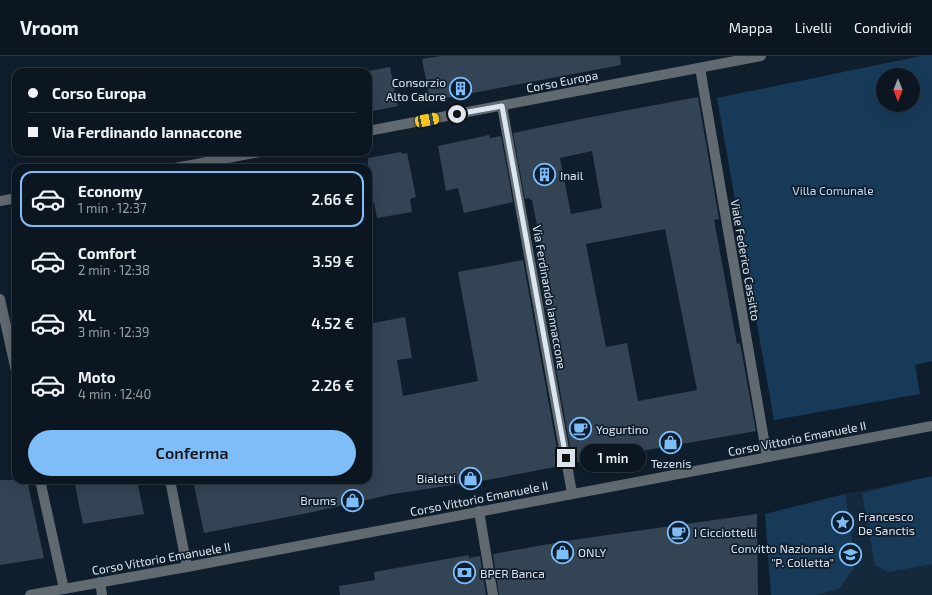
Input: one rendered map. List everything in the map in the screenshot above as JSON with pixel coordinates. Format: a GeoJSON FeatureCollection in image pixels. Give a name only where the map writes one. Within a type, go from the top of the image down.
{"type":"FeatureCollection","features":[{"type":"Feature","properties":{"kind":"street","name":"Corso Europa"},"geometry":{"type":"LineString","coordinates":[[372,130],[761,56]]}},
{"type":"Feature","properties":{"kind":"street","name":"Viale Federico Cassitto"},"geometry":{"type":"LineString","coordinates":[[700,68],[767,457]]}},
{"type":"Feature","properties":{"kind":"street","name":"Via Ferdinando Iannaccone"},"geometry":{"type":"LineString","coordinates":[[502,106],[572,493]]}},
{"type":"Feature","properties":{"kind":"street"},"geometry":{"type":"LineString","coordinates":[[197,164],[239,156]]}},
{"type":"Feature","properties":{"kind":"street"},"geometry":{"type":"LineString","coordinates":[[0,201],[12,199]]}},
{"type":"Feature","properties":{"kind":"street"},"geometry":{"type":"LineString","coordinates":[[0,299],[12,353]]}},
{"type":"Feature","properties":{"kind":"street","name":"Corso Vittorio Emanuele II"},"geometry":{"type":"LineString","coordinates":[[30,595],[187,567],[932,426]]}},
{"type":"Feature","properties":{"kind":"street"},"geometry":{"type":"LineString","coordinates":[[41,484],[64,589]]}},
{"type":"Feature","properties":{"kind":"street"},"geometry":{"type":"LineString","coordinates":[[171,484],[187,567]]}},
{"type":"Feature","properties":{"kind":"street"},"geometry":{"type":"LineString","coordinates":[[479,511],[493,595]]}},
{"type":"Feature","properties":{"kind":"street"},"geometry":{"type":"LineString","coordinates":[[100,582],[102,595]]}},
{"type":"Feature","properties":{"kind":"shaded area","name":"Convitto Nazionale \"P. Colletta\""},"geometry":{"type":"Polygon","coordinates":[[[932,476],[932,595],[771,595],[765,514],[845,494],[932,476]]]}},
{"type":"Feature","properties":{"kind":"green space","name":"Villa Comunale"},"geometry":{"type":"Polygon","coordinates":[[[921,56],[932,56],[932,361],[915,365],[920,394],[774,420],[717,98],[921,56]]]}},
{"type":"Feature","properties":{"kind":"green space"},"geometry":{"type":"Polygon","coordinates":[[[932,476],[932,564],[888,572],[875,565],[862,493],[932,476]]]}},
{"type":"Feature","properties":{"kind":"green space"},"geometry":{"type":"Polygon","coordinates":[[[845,494],[852,538],[854,568],[839,589],[815,595],[771,595],[765,514],[845,494]]]}},
{"type":"Feature","properties":{"kind":"building","name":"Consorzio Alto Calore"},"geometry":{"type":"Polygon","coordinates":[[[441,56],[620,56],[621,65],[430,101],[422,59],[441,56]]]}},
{"type":"Feature","properties":{"kind":"building"},"geometry":{"type":"Polygon","coordinates":[[[390,67],[398,106],[372,111],[372,70],[390,67]]]}},
{"type":"Feature","properties":{"kind":"building"},"geometry":{"type":"Polygon","coordinates":[[[698,97],[719,219],[714,220],[737,344],[740,343],[756,431],[573,463],[536,257],[543,256],[532,200],[530,200],[530,198],[525,199],[513,133],[698,97]],[[592,151],[560,158],[571,214],[602,208],[592,151]],[[665,229],[586,244],[606,347],[627,343],[638,401],[697,390],[665,229]]]}},
{"type":"Feature","properties":{"kind":"building"},"geometry":{"type":"Polygon","coordinates":[[[489,135],[490,138],[501,136],[513,202],[464,213],[458,188],[446,191],[438,146],[489,135]]]}},
{"type":"Feature","properties":{"kind":"building"},"geometry":{"type":"Polygon","coordinates":[[[401,152],[402,154],[407,153],[416,197],[410,199],[412,212],[377,218],[374,202],[372,202],[372,164],[368,164],[368,158],[401,152]]]}},
{"type":"Feature","properties":{"kind":"building"},"geometry":{"type":"Polygon","coordinates":[[[523,260],[560,466],[493,479],[393,494],[308,513],[204,533],[194,484],[372,484],[372,323],[405,317],[412,358],[397,360],[403,396],[478,381],[458,272],[523,260]]]}},
{"type":"Feature","properties":{"kind":"building"},"geometry":{"type":"Polygon","coordinates":[[[0,480],[12,480],[12,484],[28,484],[44,558],[0,565],[0,480]]]}},
{"type":"Feature","properties":{"kind":"building"},"geometry":{"type":"Polygon","coordinates":[[[75,484],[138,484],[144,514],[83,524],[75,484]]]}},
{"type":"Feature","properties":{"kind":"building"},"geometry":{"type":"Polygon","coordinates":[[[757,514],[758,595],[499,595],[493,554],[572,540],[757,514]]]}},
{"type":"Feature","properties":{"kind":"building"},"geometry":{"type":"Polygon","coordinates":[[[469,555],[469,558],[480,556],[486,595],[340,595],[339,586],[375,580],[374,572],[469,555]]]}},
{"type":"Feature","properties":{"kind":"place","name":"Consorzio Alto Calore"},"geometry":{"type":"Point","coordinates":[461,89]}},
{"type":"Feature","properties":{"kind":"place","name":"Inail"},"geometry":{"type":"Point","coordinates":[544,175]}},
{"type":"Feature","properties":{"kind":"place","name":"Yogurtino"},"geometry":{"type":"Point","coordinates":[581,429]}},
{"type":"Feature","properties":{"kind":"place","name":"Tezenis"},"geometry":{"type":"Point","coordinates":[671,442]}},
{"type":"Feature","properties":{"kind":"place","name":"Bialetti"},"geometry":{"type":"Point","coordinates":[471,478]}},
{"type":"Feature","properties":{"kind":"place","name":"Brums"},"geometry":{"type":"Point","coordinates":[352,500]}},
{"type":"Feature","properties":{"kind":"place","name":"Francesco De Sanctis"},"geometry":{"type":"Point","coordinates":[842,523]}},
{"type":"Feature","properties":{"kind":"place","name":"I Cicciottelli"},"geometry":{"type":"Point","coordinates":[679,532]}},
{"type":"Feature","properties":{"kind":"place","name":"ONLY"},"geometry":{"type":"Point","coordinates":[562,552]}},
{"type":"Feature","properties":{"kind":"place","name":"Convitto Nazionale \"P. Colletta\""},"geometry":{"type":"Point","coordinates":[850,555]}},
{"type":"Feature","properties":{"kind":"place","name":"BPER Banca"},"geometry":{"type":"Point","coordinates":[464,573]}},
{"type":"Feature","properties":{"kind":"route"},"geometry":{"type":"LineString","coordinates":[[457,114],[502,106],[566,458]]}}]}
